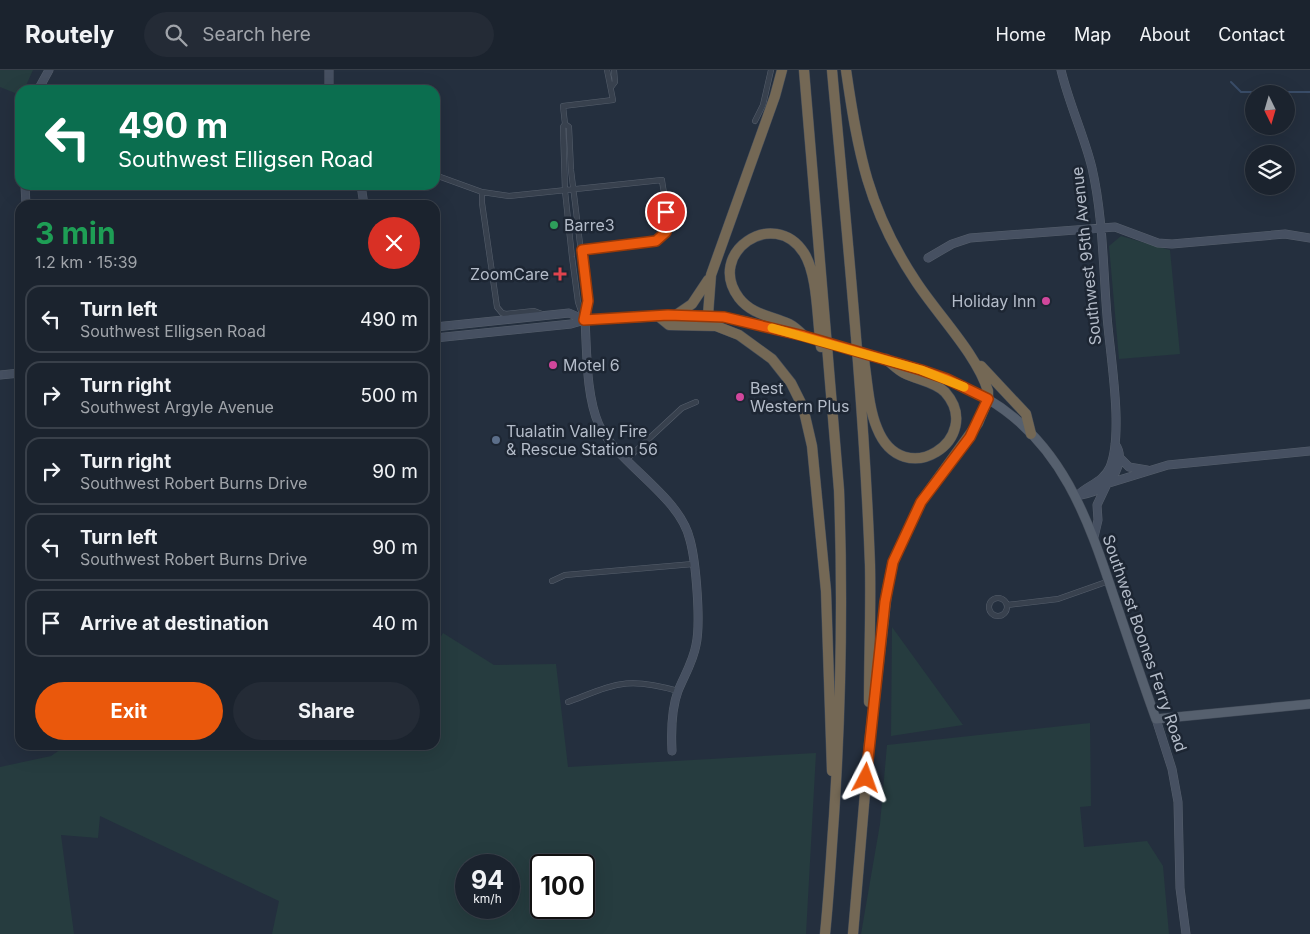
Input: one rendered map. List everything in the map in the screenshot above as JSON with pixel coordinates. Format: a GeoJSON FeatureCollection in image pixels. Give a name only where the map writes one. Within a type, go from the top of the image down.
{"type":"FeatureCollection","features":[{"type":"Feature","properties":{"kind":"highway"},"geometry":{"type":"LineString","coordinates":[[676,315],[692,304],[702,292],[711,275],[776,96],[782,70]]}},
{"type":"Feature","properties":{"kind":"highway"},"geometry":{"type":"LineString","coordinates":[[804,70],[839,490],[842,622],[839,754],[825,934]]}},
{"type":"Feature","properties":{"kind":"highway"},"geometry":{"type":"LineString","coordinates":[[832,70],[855,308],[870,568],[869,746]]}},
{"type":"Feature","properties":{"kind":"highway"},"geometry":{"type":"LineString","coordinates":[[846,70],[856,138],[862,166],[876,211],[886,234],[910,273],[965,349],[985,383],[988,399],[970,437],[921,502],[893,562],[886,599],[869,746],[853,934]]}},
{"type":"Feature","properties":{"kind":"highway"},"geometry":{"type":"LineString","coordinates":[[804,336],[787,323],[751,309],[735,292],[731,279],[731,264],[742,244],[751,238],[763,234],[781,235],[792,240],[804,254],[813,282],[823,366],[832,412]]}},
{"type":"Feature","properties":{"kind":"highway"},"geometry":{"type":"LineString","coordinates":[[708,315],[711,275]]}},
{"type":"Feature","properties":{"kind":"highway"},"geometry":{"type":"LineString","coordinates":[[855,308],[875,420],[881,435],[889,448],[900,455],[921,458],[935,454],[946,445],[953,432],[955,413],[950,400],[940,388],[904,373],[883,359]]}},
{"type":"Feature","properties":{"kind":"highway"},"geometry":{"type":"LineString","coordinates":[[658,316],[669,325],[710,326],[739,335],[760,348],[778,366],[791,384],[803,407],[812,446],[826,591],[834,817]]}},
{"type":"Feature","properties":{"kind":"highway"},"geometry":{"type":"LineString","coordinates":[[965,349],[1026,414],[1031,434]]}},
{"type":"Feature","properties":{"kind":"main road"},"geometry":{"type":"LineString","coordinates":[[41,85],[49,70]]}},
{"type":"Feature","properties":{"kind":"main road"},"geometry":{"type":"LineString","coordinates":[[329,70],[329,85]]}},
{"type":"Feature","properties":{"kind":"main road","name":"Southwest 95th Avenue"},"geometry":{"type":"LineString","coordinates":[[1061,70],[1092,169],[1100,228],[1114,404],[1115,444],[1109,475]]}},
{"type":"Feature","properties":{"kind":"main road"},"geometry":{"type":"LineString","coordinates":[[928,258],[952,244],[970,238],[1100,228],[1122,229],[1158,243],[1172,244],[1285,234],[1310,238]]}},
{"type":"Feature","properties":{"kind":"main road"},"geometry":{"type":"LineString","coordinates":[[440,326],[569,313],[584,320]]}},
{"type":"Feature","properties":{"kind":"main road"},"geometry":{"type":"LineString","coordinates":[[440,337],[571,324],[584,320],[708,315]]}},
{"type":"Feature","properties":{"kind":"main road","name":"Southwest Boones Ferry Road"},"geometry":{"type":"LineString","coordinates":[[708,315],[746,321],[804,336],[947,379],[988,399],[1031,434],[1055,462],[1077,496],[1094,537],[1172,769],[1178,799],[1180,888],[1186,934]]}},
{"type":"Feature","properties":{"kind":"main road"},"geometry":{"type":"LineString","coordinates":[[584,320],[592,402],[597,418],[609,440],[677,513],[691,540],[698,614],[697,638],[690,665],[678,691],[671,727],[672,751]]}},
{"type":"Feature","properties":{"kind":"main road"},"geometry":{"type":"LineString","coordinates":[[0,375],[15,374]]}},
{"type":"Feature","properties":{"kind":"main road","name":"Southwest 95th Avenue"},"geometry":{"type":"LineString","coordinates":[[1115,444],[1119,449],[1119,457]]}},
{"type":"Feature","properties":{"kind":"main road"},"geometry":{"type":"LineString","coordinates":[[1077,496],[1098,490],[1106,484],[1119,482],[1148,470],[1178,464],[1310,451]]}},
{"type":"Feature","properties":{"kind":"main road"},"geometry":{"type":"LineString","coordinates":[[1077,496],[1084,488],[1098,482],[1118,468],[1119,457]]}},
{"type":"Feature","properties":{"kind":"main road"},"geometry":{"type":"LineString","coordinates":[[1119,457],[1129,467],[1148,470]]}},
{"type":"Feature","properties":{"kind":"main road"},"geometry":{"type":"LineString","coordinates":[[1094,537],[1098,520],[1097,505],[1109,475]]}},
{"type":"Feature","properties":{"kind":"main road"},"geometry":{"type":"LineString","coordinates":[[1156,719],[1310,704]]}},
{"type":"Feature","properties":{"kind":"street"},"geometry":{"type":"LineString","coordinates":[[584,320],[578,302],[565,191],[563,126],[565,124],[563,106],[613,100],[612,86],[607,70]]}},
{"type":"Feature","properties":{"kind":"street"},"geometry":{"type":"LineString","coordinates":[[612,86],[615,82],[614,70]]}},
{"type":"Feature","properties":{"kind":"street"},"geometry":{"type":"LineString","coordinates":[[755,121],[763,105],[771,70]]}},
{"type":"Feature","properties":{"kind":"street"},"geometry":{"type":"LineString","coordinates":[[565,124],[569,127],[572,147],[573,190],[588,301],[584,320]]}},
{"type":"Feature","properties":{"kind":"street"},"geometry":{"type":"LineString","coordinates":[[440,177],[482,192],[509,196],[662,180],[667,227],[663,236],[656,241],[582,250]]}},
{"type":"Feature","properties":{"kind":"street"},"geometry":{"type":"LineString","coordinates":[[482,192],[497,307],[502,313],[534,311],[544,315]]}},
{"type":"Feature","properties":{"kind":"street"},"geometry":{"type":"LineString","coordinates":[[627,459],[682,408],[696,402]]}},
{"type":"Feature","properties":{"kind":"street"},"geometry":{"type":"LineString","coordinates":[[552,581],[565,575],[693,564]]}},
{"type":"Feature","properties":{"kind":"street"},"geometry":{"type":"LineString","coordinates":[[1007,605],[1058,599],[1109,581]]}},
{"type":"Feature","properties":{"kind":"street"},"geometry":{"type":"LineString","coordinates":[[568,702],[614,685],[633,682],[652,683],[678,691]]}},
{"type":"Feature","properties":{"kind":"green space"},"geometry":{"type":"Polygon","coordinates":[[[0,70],[33,70],[26,85],[15,85],[15,93],[0,87],[0,70]]]}},
{"type":"Feature","properties":{"kind":"green space"},"geometry":{"type":"Polygon","coordinates":[[[1121,236],[1170,250],[1180,354],[1119,359],[1109,246],[1121,236]]]}},
{"type":"Feature","properties":{"kind":"green space"},"geometry":{"type":"Polygon","coordinates":[[[892,627],[963,725],[891,736],[892,627]]]}},
{"type":"Feature","properties":{"kind":"green space"},"geometry":{"type":"Polygon","coordinates":[[[443,633],[494,665],[556,664],[568,767],[816,753],[806,934],[272,934],[279,901],[100,816],[98,838],[61,835],[74,934],[0,934],[0,767],[51,756],[60,750],[440,750],[440,638],[443,633]]]}},
{"type":"Feature","properties":{"kind":"green space"},"geometry":{"type":"Polygon","coordinates":[[[1090,723],[1091,806],[1080,807],[1084,847],[1147,841],[1163,866],[1169,934],[861,934],[880,824],[887,745],[1090,723]]]}},
{"type":"Feature","properties":{"kind":"waterway"},"geometry":{"type":"LineString","coordinates":[[1231,82],[1241,92],[1310,92]]}},
{"type":"Feature","properties":{"kind":"slow traffic"},"geometry":{"type":"LineString","coordinates":[[772,328],[921,370],[964,387]]}},
{"type":"Feature","properties":{"kind":"place","name":"Barre3"},"geometry":{"type":"Point","coordinates":[554,225]}},
{"type":"Feature","properties":{"kind":"place","name":"ZoomCare"},"geometry":{"type":"Point","coordinates":[560,274]}},
{"type":"Feature","properties":{"kind":"place","name":"Holiday Inn"},"geometry":{"type":"Point","coordinates":[1046,301]}},
{"type":"Feature","properties":{"kind":"place","name":"Motel 6"},"geometry":{"type":"Point","coordinates":[553,365]}},
{"type":"Feature","properties":{"kind":"place","name":"Best Western Plus"},"geometry":{"type":"Point","coordinates":[740,397]}},
{"type":"Feature","properties":{"kind":"place","name":"Tualatin Valley Fire & Rescue Station 56"},"geometry":{"type":"Point","coordinates":[496,440]}},
{"type":"Feature","properties":{"kind":"route"},"geometry":{"type":"LineString","coordinates":[[666,212],[666,232],[656,241],[582,250],[588,301],[584,320],[668,315],[708,315],[746,321],[921,370],[947,379],[988,399],[970,437],[921,502],[902,539],[893,562],[885,602],[881,656],[866,778]]}}]}
